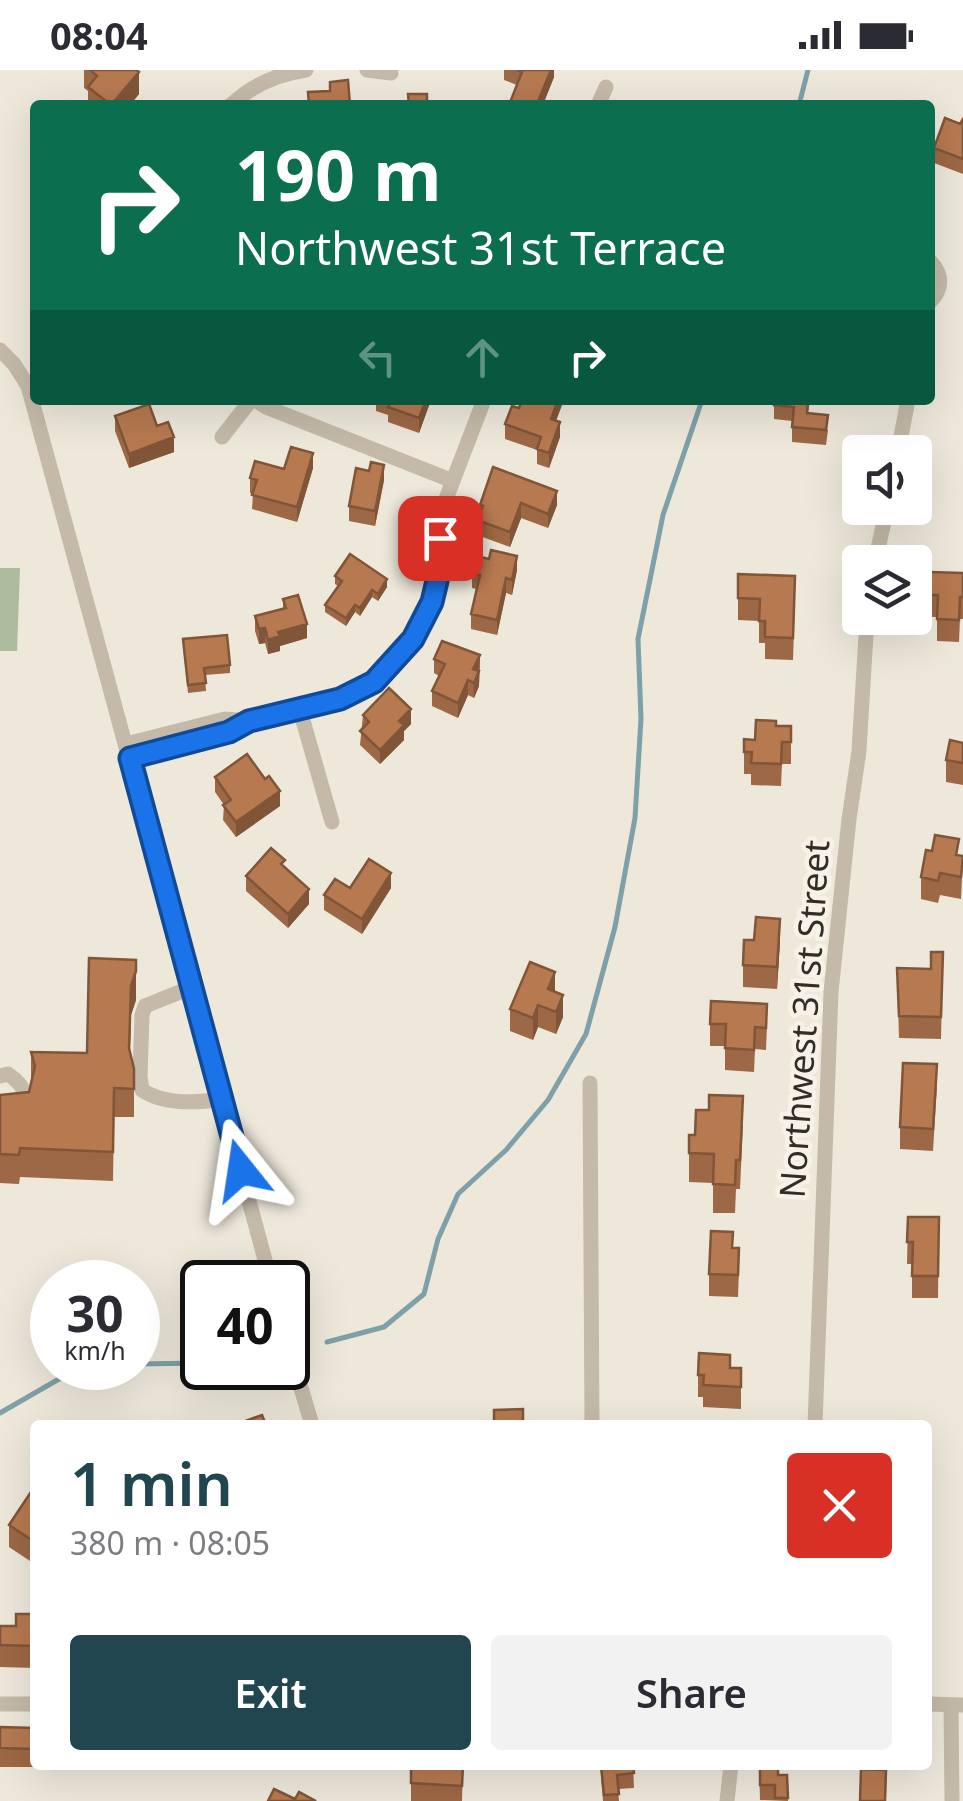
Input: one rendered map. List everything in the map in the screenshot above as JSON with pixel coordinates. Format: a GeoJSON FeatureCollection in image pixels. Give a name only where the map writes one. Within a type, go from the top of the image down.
{"type":"FeatureCollection","features":[{"type":"Feature","properties":{"kind":"street"},"geometry":{"type":"LineString","coordinates":[[237,100],[271,79],[306,70]]}},
{"type":"Feature","properties":{"kind":"street"},"geometry":{"type":"LineString","coordinates":[[367,70],[391,73]]}},
{"type":"Feature","properties":{"kind":"street"},"geometry":{"type":"LineString","coordinates":[[600,100],[606,87]]}},
{"type":"Feature","properties":{"kind":"street"},"geometry":{"type":"LineString","coordinates":[[935,267],[940,280],[935,297]]}},
{"type":"Feature","properties":{"kind":"street"},"geometry":{"type":"LineString","coordinates":[[0,350],[14,364],[30,393]]}},
{"type":"Feature","properties":{"kind":"street"},"geometry":{"type":"LineString","coordinates":[[33,405],[265,1260]]}},
{"type":"Feature","properties":{"kind":"street"},"geometry":{"type":"LineString","coordinates":[[222,436],[249,405]]}},
{"type":"Feature","properties":{"kind":"street"},"geometry":{"type":"LineString","coordinates":[[261,405],[452,480]]}},
{"type":"Feature","properties":{"kind":"street"},"geometry":{"type":"LineString","coordinates":[[128,751],[229,732],[249,721],[340,699],[374,682],[413,639],[432,602],[444,504],[482,405]]}},
{"type":"Feature","properties":{"kind":"street"},"geometry":{"type":"LineString","coordinates":[[901,435],[907,405]]}},
{"type":"Feature","properties":{"kind":"street","name":"Northwest 31st Street"},"geometry":{"type":"LineString","coordinates":[[815,1420],[831,992],[858,751],[866,635]]}},
{"type":"Feature","properties":{"kind":"street"},"geometry":{"type":"LineString","coordinates":[[300,710],[332,822]]}},
{"type":"Feature","properties":{"kind":"street"},"geometry":{"type":"LineString","coordinates":[[192,987],[145,1006],[142,1090],[149,1095],[192,1102],[222,1099]]}},
{"type":"Feature","properties":{"kind":"street"},"geometry":{"type":"LineString","coordinates":[[0,1076],[8,1074],[25,1090],[24,1102],[18,1110],[0,1113]]}},
{"type":"Feature","properties":{"kind":"street"},"geometry":{"type":"LineString","coordinates":[[590,1083],[592,1420]]}},
{"type":"Feature","properties":{"kind":"street"},"geometry":{"type":"LineString","coordinates":[[302,1390],[311,1420]]}},
{"type":"Feature","properties":{"kind":"street"},"geometry":{"type":"LineString","coordinates":[[0,1704],[30,1704]]}},
{"type":"Feature","properties":{"kind":"street"},"geometry":{"type":"LineString","coordinates":[[932,1704],[957,1705],[952,1801]]}},
{"type":"Feature","properties":{"kind":"street"},"geometry":{"type":"LineString","coordinates":[[727,1770],[727,1801]]}},
{"type":"Feature","properties":{"kind":"green space"},"geometry":{"type":"Polygon","coordinates":[[[0,568],[20,568],[17,651],[0,651],[0,568]]]}},
{"type":"Feature","properties":{"kind":"building"},"geometry":{"type":"Polygon","coordinates":[[[90,70],[139,72],[115,100],[105,100],[88,87],[97,76],[90,70]]]}},
{"type":"Feature","properties":{"kind":"building"},"geometry":{"type":"Polygon","coordinates":[[[517,70],[551,70],[542,100],[511,100],[522,72],[517,70]]]}},
{"type":"Feature","properties":{"kind":"building"},"geometry":{"type":"Polygon","coordinates":[[[348,80],[350,100],[309,100],[308,92],[330,91],[330,82],[348,80]]]}},
{"type":"Feature","properties":{"kind":"building"},"geometry":{"type":"Polygon","coordinates":[[[408,94],[427,94],[427,100],[409,100],[408,94]]]}},
{"type":"Feature","properties":{"kind":"building"},"geometry":{"type":"Polygon","coordinates":[[[945,118],[960,124],[963,119],[963,159],[935,145],[945,118]]]}},
{"type":"Feature","properties":{"kind":"building"},"geometry":{"type":"Polygon","coordinates":[[[149,405],[157,426],[168,422],[174,437],[129,454],[115,416],[149,405]]]}},
{"type":"Feature","properties":{"kind":"building"},"geometry":{"type":"Polygon","coordinates":[[[389,405],[424,405],[419,418],[389,405]]]}},
{"type":"Feature","properties":{"kind":"building"},"geometry":{"type":"Polygon","coordinates":[[[556,405],[551,419],[560,422],[549,453],[537,449],[541,437],[505,424],[512,406],[556,405]]]}},
{"type":"Feature","properties":{"kind":"building"},"geometry":{"type":"Polygon","coordinates":[[[774,405],[808,405],[807,413],[828,415],[826,430],[792,427],[794,407],[774,405]]]}},
{"type":"Feature","properties":{"kind":"building"},"geometry":{"type":"Polygon","coordinates":[[[291,447],[313,453],[297,507],[252,495],[257,480],[250,478],[255,461],[284,469],[291,447]]]}},
{"type":"Feature","properties":{"kind":"building"},"geometry":{"type":"Polygon","coordinates":[[[371,462],[384,465],[375,511],[349,506],[356,468],[369,471],[371,462]]]}},
{"type":"Feature","properties":{"kind":"building"},"geometry":{"type":"Polygon","coordinates":[[[493,467],[557,491],[548,514],[521,503],[510,532],[477,520],[493,467]]]}},
{"type":"Feature","properties":{"kind":"building"},"geometry":{"type":"Polygon","coordinates":[[[491,550],[517,556],[512,580],[506,578],[497,620],[471,614],[480,575],[472,574],[476,556],[489,559],[491,550]]]}},
{"type":"Feature","properties":{"kind":"building"},"geometry":{"type":"Polygon","coordinates":[[[350,554],[387,579],[378,594],[372,590],[360,608],[355,605],[346,618],[325,605],[342,581],[335,576],[350,554]]]}},
{"type":"Feature","properties":{"kind":"building"},"geometry":{"type":"Polygon","coordinates":[[[932,572],[963,573],[959,620],[937,619],[938,595],[932,595],[932,572]]]}},
{"type":"Feature","properties":{"kind":"building"},"geometry":{"type":"Polygon","coordinates":[[[738,574],[795,576],[793,638],[765,637],[765,621],[759,621],[760,599],[738,598],[738,574]]]}},
{"type":"Feature","properties":{"kind":"building"},"geometry":{"type":"Polygon","coordinates":[[[298,595],[307,624],[278,632],[280,636],[268,640],[265,628],[259,629],[255,616],[286,608],[283,599],[298,595]]]}},
{"type":"Feature","properties":{"kind":"building"},"geometry":{"type":"Polygon","coordinates":[[[227,635],[230,665],[204,668],[206,683],[188,685],[183,639],[227,635]]]}},
{"type":"Feature","properties":{"kind":"building"},"geometry":{"type":"Polygon","coordinates":[[[442,641],[480,655],[473,669],[479,671],[474,683],[468,680],[458,703],[432,691],[445,664],[434,659],[442,641]]]}},
{"type":"Feature","properties":{"kind":"building"},"geometry":{"type":"Polygon","coordinates":[[[389,688],[411,709],[399,721],[404,725],[380,750],[360,731],[369,722],[363,715],[389,688]]]}},
{"type":"Feature","properties":{"kind":"building"},"geometry":{"type":"Polygon","coordinates":[[[756,720],[791,726],[791,742],[782,742],[781,764],[751,763],[752,752],[744,752],[744,739],[755,740],[756,720]]]}},
{"type":"Feature","properties":{"kind":"building"},"geometry":{"type":"Polygon","coordinates":[[[950,740],[963,743],[963,763],[946,760],[950,740]]]}},
{"type":"Feature","properties":{"kind":"building"},"geometry":{"type":"Polygon","coordinates":[[[247,754],[265,779],[269,776],[280,791],[236,822],[223,805],[231,800],[215,777],[247,754]]]}},
{"type":"Feature","properties":{"kind":"building"},"geometry":{"type":"Polygon","coordinates":[[[935,835],[959,839],[956,855],[963,856],[961,877],[940,873],[938,881],[921,877],[926,850],[932,851],[935,835]]]}},
{"type":"Feature","properties":{"kind":"building"},"geometry":{"type":"Polygon","coordinates":[[[271,848],[285,860],[281,864],[309,889],[288,914],[246,876],[271,848]]]}},
{"type":"Feature","properties":{"kind":"building"},"geometry":{"type":"Polygon","coordinates":[[[369,859],[391,873],[362,919],[324,895],[335,879],[350,888],[369,859]]]}},
{"type":"Feature","properties":{"kind":"building"},"geometry":{"type":"Polygon","coordinates":[[[756,917],[780,919],[777,967],[743,965],[744,940],[754,940],[756,917]]]}},
{"type":"Feature","properties":{"kind":"building"},"geometry":{"type":"Polygon","coordinates":[[[931,952],[943,952],[941,1017],[899,1016],[897,968],[931,969],[931,952]]]}},
{"type":"Feature","properties":{"kind":"building"},"geometry":{"type":"Polygon","coordinates":[[[89,958],[136,960],[129,1048],[134,1089],[114,1088],[113,1152],[20,1148],[19,1155],[0,1154],[0,1095],[29,1092],[35,1066],[31,1052],[87,1053],[89,958]]]}},
{"type":"Feature","properties":{"kind":"building"},"geometry":{"type":"Polygon","coordinates":[[[530,962],[555,972],[548,989],[563,995],[556,1012],[538,1005],[533,1018],[510,1009],[530,962]]]}},
{"type":"Feature","properties":{"kind":"building"},"geometry":{"type":"Polygon","coordinates":[[[711,1001],[767,1004],[766,1028],[755,1027],[754,1050],[725,1048],[726,1024],[710,1024],[711,1001]]]}},
{"type":"Feature","properties":{"kind":"building"},"geometry":{"type":"Polygon","coordinates":[[[903,1063],[937,1064],[933,1129],[900,1127],[903,1063]]]}},
{"type":"Feature","properties":{"kind":"building"},"geometry":{"type":"Polygon","coordinates":[[[709,1095],[743,1096],[735,1185],[713,1184],[714,1154],[689,1153],[689,1135],[695,1135],[696,1110],[709,1110],[709,1095]]]}},
{"type":"Feature","properties":{"kind":"building"},"geometry":{"type":"Polygon","coordinates":[[[908,1217],[939,1217],[938,1276],[912,1276],[913,1242],[907,1242],[908,1217]]]}},
{"type":"Feature","properties":{"kind":"building"},"geometry":{"type":"Polygon","coordinates":[[[711,1231],[733,1232],[732,1248],[739,1248],[738,1275],[709,1274],[711,1231]]]}},
{"type":"Feature","properties":{"kind":"building"},"geometry":{"type":"Polygon","coordinates":[[[699,1353],[730,1355],[730,1368],[741,1368],[741,1387],[703,1385],[704,1375],[698,1375],[699,1353]]]}},
{"type":"Feature","properties":{"kind":"building"},"geometry":{"type":"Polygon","coordinates":[[[523,1409],[523,1420],[494,1420],[494,1410],[523,1409]]]}},
{"type":"Feature","properties":{"kind":"building"},"geometry":{"type":"Polygon","coordinates":[[[30,1494],[30,1539],[9,1525],[30,1494]]]}},
{"type":"Feature","properties":{"kind":"building"},"geometry":{"type":"Polygon","coordinates":[[[16,1614],[30,1614],[30,1646],[0,1645],[0,1626],[16,1626],[16,1614]]]}},
{"type":"Feature","properties":{"kind":"building"},"geometry":{"type":"Polygon","coordinates":[[[0,1727],[30,1728],[30,1749],[0,1748],[0,1727]]]}},
{"type":"Feature","properties":{"kind":"building"},"geometry":{"type":"Polygon","coordinates":[[[411,1770],[463,1770],[462,1786],[411,1783],[411,1770]]]}},
{"type":"Feature","properties":{"kind":"building"},"geometry":{"type":"Polygon","coordinates":[[[602,1770],[634,1770],[617,1775],[619,1794],[604,1795],[602,1770]]]}},
{"type":"Feature","properties":{"kind":"building"},"geometry":{"type":"Polygon","coordinates":[[[760,1770],[778,1770],[778,1775],[787,1775],[788,1798],[775,1798],[775,1785],[760,1785],[760,1770]]]}},
{"type":"Feature","properties":{"kind":"building"},"geometry":{"type":"Polygon","coordinates":[[[861,1770],[886,1770],[885,1801],[860,1801],[861,1770]]]}},
{"type":"Feature","properties":{"kind":"building"},"geometry":{"type":"Polygon","coordinates":[[[274,1789],[295,1799],[299,1792],[316,1801],[268,1801],[274,1789]]]}},
{"type":"Feature","properties":{"kind":"waterway"},"geometry":{"type":"LineString","coordinates":[[800,100],[808,70]]}},
{"type":"Feature","properties":{"kind":"waterway"},"geometry":{"type":"LineString","coordinates":[[327,1342],[384,1327],[424,1294],[438,1239],[458,1194],[506,1150],[548,1100],[586,1034],[615,927],[635,818],[641,719],[638,639],[663,515],[700,405]]}},
{"type":"Feature","properties":{"kind":"waterway"},"geometry":{"type":"LineString","coordinates":[[160,1364],[180,1363]]}},
{"type":"Feature","properties":{"kind":"waterway"},"geometry":{"type":"LineString","coordinates":[[0,1413],[40,1390]]}},
{"type":"Feature","properties":{"kind":"route"},"geometry":{"type":"LineString","coordinates":[[241,1170],[130,758],[229,732],[249,721],[340,699],[374,682],[413,639],[432,602],[440,538]]}}]}
